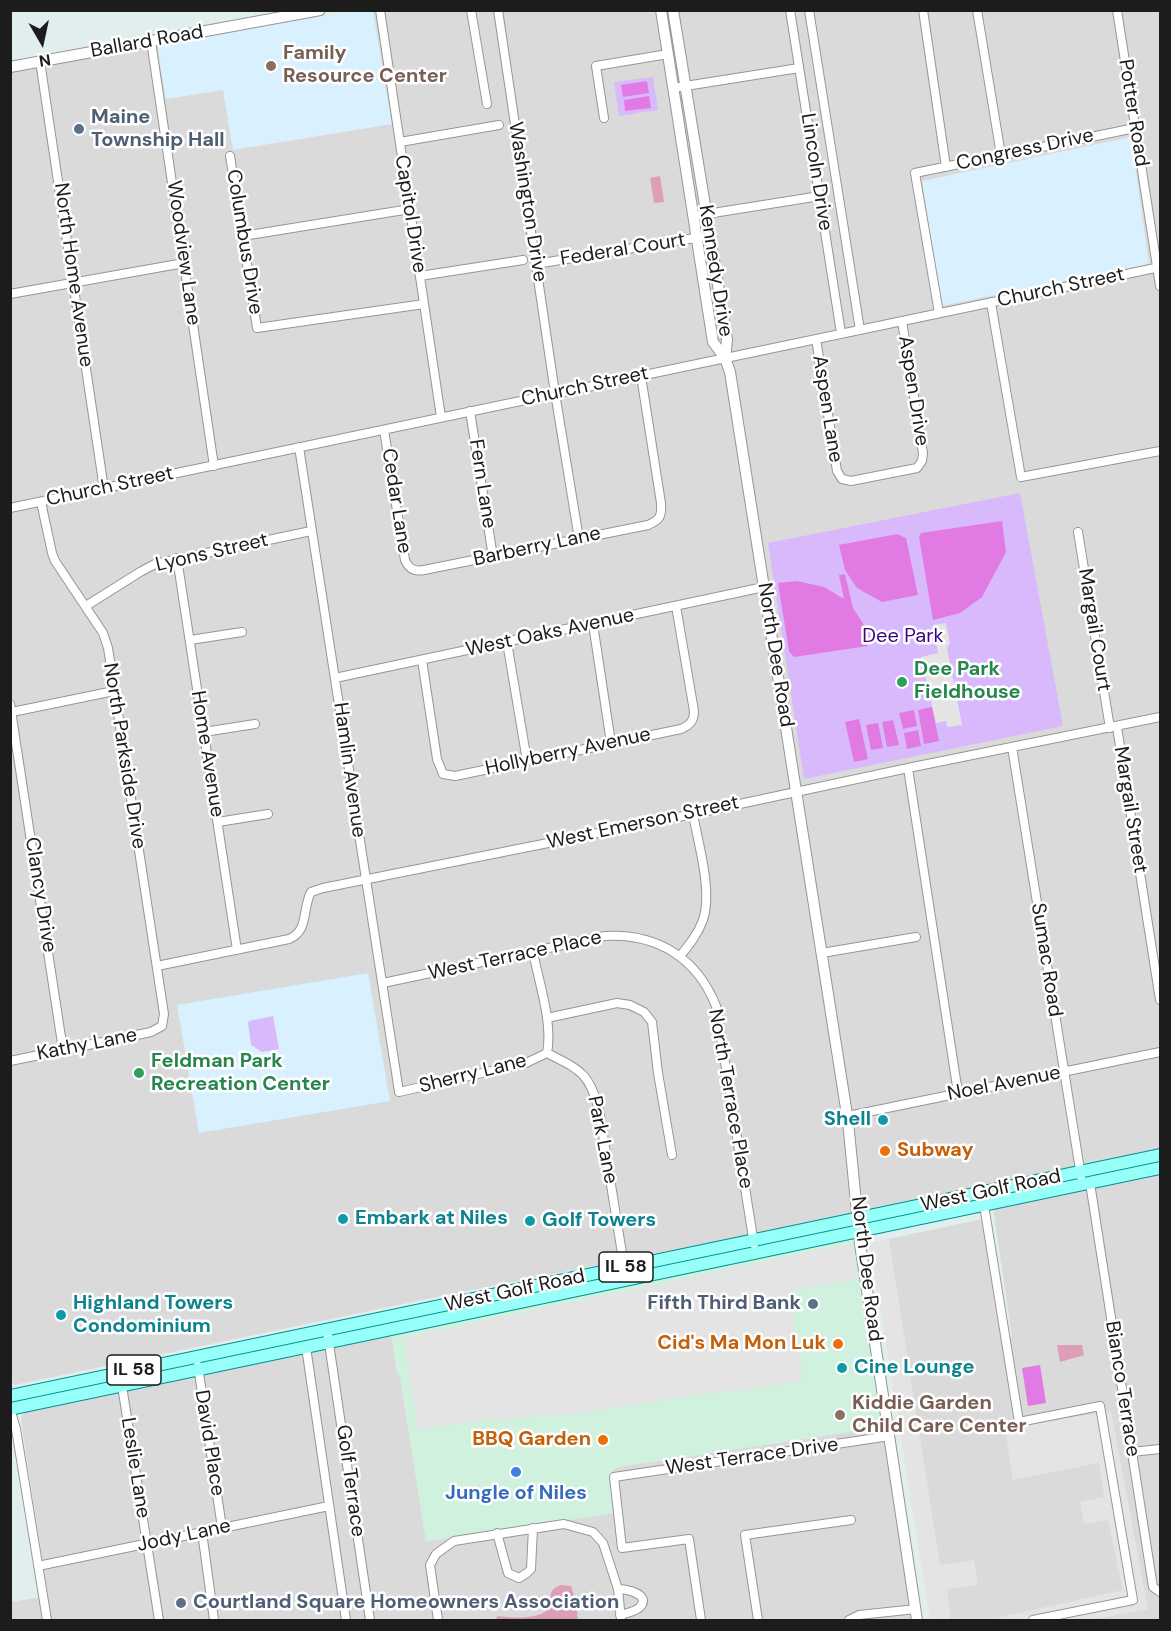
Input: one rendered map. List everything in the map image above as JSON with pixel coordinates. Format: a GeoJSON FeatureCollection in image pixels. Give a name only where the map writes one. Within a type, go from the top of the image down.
{"type":"FeatureCollection","features":[{"type":"Feature","properties":{"kind":"main road","name":"West Golf Road"},"geometry":{"type":"LineString","coordinates":[[859,1225],[984,1205],[1084,1180],[1161,1155]]}},
{"type":"Feature","properties":{"kind":"main road","name":"West Golf Road"},"geometry":{"type":"LineString","coordinates":[[11,1409],[122,1386],[198,1363],[859,1225],[1084,1180],[1161,1168]]}},
{"type":"Feature","properties":{"kind":"main road","name":"West Golf Road"},"geometry":{"type":"LineString","coordinates":[[10,1396],[198,1363],[306,1347],[328,1336],[512,1304],[626,1274],[706,1264],[754,1247]]}},
{"type":"Feature","properties":{"kind":"street","name":"Ballard Road"},"geometry":{"type":"LineString","coordinates":[[10,67],[320,10]]}},
{"type":"Feature","properties":{"kind":"street","name":"Capitol Drive"},"geometry":{"type":"LineString","coordinates":[[380,10],[441,417]]}},
{"type":"Feature","properties":{"kind":"street"},"geometry":{"type":"LineString","coordinates":[[471,10],[487,105]]}},
{"type":"Feature","properties":{"kind":"street","name":"Washington Drive"},"geometry":{"type":"LineString","coordinates":[[498,10],[579,538]]}},
{"type":"Feature","properties":{"kind":"street","name":"Kennedy Drive"},"geometry":{"type":"LineString","coordinates":[[661,10],[713,342],[725,358]]}},
{"type":"Feature","properties":{"kind":"street","name":"Kennedy Drive"},"geometry":{"type":"LineString","coordinates":[[673,10],[727,340],[725,358]]}},
{"type":"Feature","properties":{"kind":"street","name":"Lincoln Drive"},"geometry":{"type":"LineString","coordinates":[[790,10],[841,333]]}},
{"type":"Feature","properties":{"kind":"street","name":"Lincoln Drive"},"geometry":{"type":"LineString","coordinates":[[808,10],[860,330]]}},
{"type":"Feature","properties":{"kind":"street"},"geometry":{"type":"LineString","coordinates":[[923,10],[946,166]]}},
{"type":"Feature","properties":{"kind":"street"},"geometry":{"type":"LineString","coordinates":[[977,10],[1000,155]]}},
{"type":"Feature","properties":{"kind":"street","name":"Potter Road"},"geometry":{"type":"LineString","coordinates":[[1117,10],[1161,286]]}},
{"type":"Feature","properties":{"kind":"street","name":"Woodview Lane"},"geometry":{"type":"LineString","coordinates":[[151,41],[214,466]]}},
{"type":"Feature","properties":{"kind":"street"},"geometry":{"type":"LineString","coordinates":[[604,118],[596,66],[668,54]]}},
{"type":"Feature","properties":{"kind":"street","name":"North Home Avenue"},"geometry":{"type":"LineString","coordinates":[[40,61],[104,489]]}},
{"type":"Feature","properties":{"kind":"street"},"geometry":{"type":"LineString","coordinates":[[673,88],[800,68]]}},
{"type":"Feature","properties":{"kind":"street"},"geometry":{"type":"LineString","coordinates":[[400,142],[500,125]]}},
{"type":"Feature","properties":{"kind":"street","name":"Congress Drive"},"geometry":{"type":"LineString","coordinates":[[939,313],[915,173],[1136,128]]}},
{"type":"Feature","properties":{"kind":"street","name":"Columbus Drive"},"geometry":{"type":"LineString","coordinates":[[230,156],[257,328],[424,304]]}},
{"type":"Feature","properties":{"kind":"street"},"geometry":{"type":"LineString","coordinates":[[694,216],[820,196]]}},
{"type":"Feature","properties":{"kind":"street"},"geometry":{"type":"LineString","coordinates":[[243,236],[410,209]]}},
{"type":"Feature","properties":{"kind":"street","name":"Federal Court"},"geometry":{"type":"LineString","coordinates":[[536,264],[710,235]]}},
{"type":"Feature","properties":{"kind":"street"},"geometry":{"type":"LineString","coordinates":[[420,276],[523,260]]}},
{"type":"Feature","properties":{"kind":"street"},"geometry":{"type":"LineString","coordinates":[[10,294],[184,263]]}},
{"type":"Feature","properties":{"kind":"street","name":"Church Street"},"geometry":{"type":"LineString","coordinates":[[10,508],[1159,267]]}},
{"type":"Feature","properties":{"kind":"street"},"geometry":{"type":"LineString","coordinates":[[991,303],[1021,477],[1161,451]]}},
{"type":"Feature","properties":{"kind":"street","name":"Aspen Drive"},"geometry":{"type":"LineString","coordinates":[[842,479],[851,482],[917,468],[922,461],[923,453],[902,321]]}},
{"type":"Feature","properties":{"kind":"street","name":"Aspen Lane"},"geometry":{"type":"LineString","coordinates":[[816,339],[837,471],[842,479]]}},
{"type":"Feature","properties":{"kind":"street","name":"North Dee Road"},"geometry":{"type":"LineString","coordinates":[[725,358],[730,372],[848,1116],[859,1225],[916,1615]]}},
{"type":"Feature","properties":{"kind":"street","name":"Barberry Lane"},"geometry":{"type":"LineString","coordinates":[[412,570],[424,570],[493,557],[655,522],[662,511],[641,376]]}},
{"type":"Feature","properties":{"kind":"street","name":"Fern Lane"},"geometry":{"type":"LineString","coordinates":[[470,411],[493,557]]}},
{"type":"Feature","properties":{"kind":"street","name":"Cedar Lane"},"geometry":{"type":"LineString","coordinates":[[384,430],[405,560],[407,566],[412,570]]}},
{"type":"Feature","properties":{"kind":"street","name":"Hamlin Avenue"},"geometry":{"type":"LineString","coordinates":[[299,447],[399,1092]]}},
{"type":"Feature","properties":{"kind":"street","name":"North Parkside Drive"},"geometry":{"type":"LineString","coordinates":[[41,502],[52,553],[106,641],[164,1014],[162,1026]]}},
{"type":"Feature","properties":{"kind":"street","name":"Lyons Street"},"geometry":{"type":"LineString","coordinates":[[86,606],[155,564],[311,531]]}},
{"type":"Feature","properties":{"kind":"street","name":"Margail Court"},"geometry":{"type":"LineString","coordinates":[[1078,532],[1113,727]]}},
{"type":"Feature","properties":{"kind":"street","name":"Home Avenue"},"geometry":{"type":"LineString","coordinates":[[177,558],[237,950]]}},
{"type":"Feature","properties":{"kind":"street","name":"West Oaks Avenue"},"geometry":{"type":"LineString","coordinates":[[335,678],[764,587]]}},
{"type":"Feature","properties":{"kind":"street","name":"Hollyberry Avenue"},"geometry":{"type":"LineString","coordinates":[[422,660],[437,759],[443,774],[455,776],[681,729],[692,722],[694,711],[676,606]]}},
{"type":"Feature","properties":{"kind":"street"},"geometry":{"type":"LineString","coordinates":[[593,624],[611,743]]}},
{"type":"Feature","properties":{"kind":"street"},"geometry":{"type":"LineString","coordinates":[[189,640],[242,632]]}},
{"type":"Feature","properties":{"kind":"street"},"geometry":{"type":"LineString","coordinates":[[507,642],[527,761]]}},
{"type":"Feature","properties":{"kind":"street"},"geometry":{"type":"LineString","coordinates":[[11,708],[114,691]]}},
{"type":"Feature","properties":{"kind":"street","name":"Clancy Drive"},"geometry":{"type":"LineString","coordinates":[[11,708],[63,1050]]}},
{"type":"Feature","properties":{"kind":"street","name":"West Emerson Street"},"geometry":{"type":"LineString","coordinates":[[157,966],[296,936],[300,933],[311,892],[323,888],[1161,717]]}},
{"type":"Feature","properties":{"kind":"street"},"geometry":{"type":"LineString","coordinates":[[204,732],[255,724]]}},
{"type":"Feature","properties":{"kind":"street","name":"Margail Street"},"geometry":{"type":"LineString","coordinates":[[1113,727],[1161,1000]]}},
{"type":"Feature","properties":{"kind":"street","name":"Sumac Road"},"geometry":{"type":"LineString","coordinates":[[1012,747],[1063,1072],[1084,1180]]}},
{"type":"Feature","properties":{"kind":"street"},"geometry":{"type":"LineString","coordinates":[[908,768],[958,1093]]}},
{"type":"Feature","properties":{"kind":"street"},"geometry":{"type":"LineString","coordinates":[[218,822],[268,814]]}},
{"type":"Feature","properties":{"kind":"street"},"geometry":{"type":"LineString","coordinates":[[680,956],[698,931],[706,909],[705,881],[693,814]]}},
{"type":"Feature","properties":{"kind":"street","name":"West Terrace Place"},"geometry":{"type":"LineString","coordinates":[[383,983],[605,936],[620,935],[648,941],[680,956]]}},
{"type":"Feature","properties":{"kind":"street"},"geometry":{"type":"LineString","coordinates":[[822,953],[916,937]]}},
{"type":"Feature","properties":{"kind":"street"},"geometry":{"type":"LineString","coordinates":[[533,952],[547,1018],[549,1033],[547,1053]]}},
{"type":"Feature","properties":{"kind":"street","name":"North Terrace Place"},"geometry":{"type":"LineString","coordinates":[[680,956],[699,974],[716,1006],[754,1247]]}},
{"type":"Feature","properties":{"kind":"street"},"geometry":{"type":"LineString","coordinates":[[547,1018],[617,1003],[630,1005],[644,1012],[652,1022],[672,1155]]}},
{"type":"Feature","properties":{"kind":"street","name":"Kathy Lane"},"geometry":{"type":"LineString","coordinates":[[10,1061],[151,1032],[162,1026]]}},
{"type":"Feature","properties":{"kind":"street","name":"Noel Avenue"},"geometry":{"type":"LineString","coordinates":[[848,1116],[1161,1052]]}},
{"type":"Feature","properties":{"kind":"street","name":"Sherry Lane"},"geometry":{"type":"LineString","coordinates":[[399,1092],[526,1063],[547,1053]]}},
{"type":"Feature","properties":{"kind":"street","name":"Park Lane"},"geometry":{"type":"LineString","coordinates":[[547,1053],[583,1075],[591,1084],[595,1095],[626,1274]]}},
{"type":"Feature","properties":{"kind":"street","name":"Bianco Terrace"},"geometry":{"type":"LineString","coordinates":[[1084,1180],[1132,1452],[1153,1587],[1161,1592]]}},
{"type":"Feature","properties":{"kind":"street"},"geometry":{"type":"LineString","coordinates":[[984,1205],[1019,1422],[1100,1406],[1133,1600],[1033,1620]]}},
{"type":"Feature","properties":{"kind":"street","name":"Golf Terrace"},"geometry":{"type":"LineString","coordinates":[[328,1336],[370,1620]]}},
{"type":"Feature","properties":{"kind":"street"},"geometry":{"type":"LineString","coordinates":[[306,1347],[346,1620]]}},
{"type":"Feature","properties":{"kind":"street","name":"David Place"},"geometry":{"type":"LineString","coordinates":[[198,1363],[222,1528]]}},
{"type":"Feature","properties":{"kind":"street","name":"Leslie Lane"},"geometry":{"type":"LineString","coordinates":[[122,1386],[159,1620]]}},
{"type":"Feature","properties":{"kind":"street"},"geometry":{"type":"LineString","coordinates":[[11,1409],[47,1620]]}},
{"type":"Feature","properties":{"kind":"street","name":"West Terrace Drive"},"geometry":{"type":"LineString","coordinates":[[701,1620],[689,1539],[622,1548],[614,1477],[890,1436]]}},
{"type":"Feature","properties":{"kind":"street"},"geometry":{"type":"LineString","coordinates":[[1132,1452],[1161,1449]]}},
{"type":"Feature","properties":{"kind":"street","name":"Jody Lane"},"geometry":{"type":"LineString","coordinates":[[38,1566],[329,1506]]}},
{"type":"Feature","properties":{"kind":"street"},"geometry":{"type":"LineString","coordinates":[[758,1620],[745,1535],[851,1520]]}},
{"type":"Feature","properties":{"kind":"street"},"geometry":{"type":"LineString","coordinates":[[438,1620],[430,1565],[436,1554],[454,1541],[497,1533],[564,1524],[593,1532],[603,1543],[618,1589],[621,1618],[641,1606],[642,1597],[637,1593],[618,1589]]}},
{"type":"Feature","properties":{"kind":"street"},"geometry":{"type":"LineString","coordinates":[[497,1533],[508,1573],[519,1578],[531,1569],[533,1528]]}},
{"type":"Feature","properties":{"kind":"street"},"geometry":{"type":"LineString","coordinates":[[202,1532],[214,1620]]}},
{"type":"Feature","properties":{"kind":"street"},"geometry":{"type":"LineString","coordinates":[[849,1620],[859,1615],[916,1615]]}},
{"type":"Feature","properties":{"kind":"shaded area"},"geometry":{"type":"Polygon","coordinates":[[[796,10],[797,17],[797,11],[1160,11],[1160,1150],[844,1217],[441,1296],[14,1385],[11,1379],[11,71],[157,43],[355,11],[796,10]]]}},
{"type":"Feature","properties":{"kind":"shaded area","name":"Family Resource Center"},"geometry":{"type":"Polygon","coordinates":[[[355,11],[373,11],[392,124],[233,150],[223,90],[166,99],[157,44],[355,11]]]}},
{"type":"Feature","properties":{"kind":"shaded area"},"geometry":{"type":"Polygon","coordinates":[[[647,81],[649,93],[623,97],[621,85],[647,81]]]}},
{"type":"Feature","properties":{"kind":"shaded area"},"geometry":{"type":"Polygon","coordinates":[[[649,96],[651,108],[625,111],[624,100],[649,96]]]}},
{"type":"Feature","properties":{"kind":"shaded area"},"geometry":{"type":"Polygon","coordinates":[[[1131,137],[1149,264],[941,306],[922,181],[1131,137]]]}},
{"type":"Feature","properties":{"kind":"shaded area"},"geometry":{"type":"Polygon","coordinates":[[[660,176],[664,202],[654,203],[650,178],[660,176]]]}},
{"type":"Feature","properties":{"kind":"shaded area"},"geometry":{"type":"Polygon","coordinates":[[[1002,521],[1006,552],[982,597],[960,613],[933,620],[919,537],[921,533],[1002,521]]]}},
{"type":"Feature","properties":{"kind":"shaded area"},"geometry":{"type":"Polygon","coordinates":[[[897,534],[906,538],[918,595],[882,602],[857,588],[845,570],[839,545],[897,534]]]}},
{"type":"Feature","properties":{"kind":"shaded area"},"geometry":{"type":"Polygon","coordinates":[[[845,574],[853,608],[864,625],[868,646],[794,657],[789,651],[778,583],[797,581],[824,587],[844,599],[839,575],[845,574]]]}},
{"type":"Feature","properties":{"kind":"shaded area"},"geometry":{"type":"Polygon","coordinates":[[[946,623],[950,643],[947,648],[962,725],[947,727],[946,721],[936,723],[921,657],[938,653],[933,625],[946,623]]]}},
{"type":"Feature","properties":{"kind":"shaded area"},"geometry":{"type":"Polygon","coordinates":[[[932,707],[939,741],[924,744],[918,710],[932,707]]]}},
{"type":"Feature","properties":{"kind":"shaded area"},"geometry":{"type":"Polygon","coordinates":[[[914,710],[917,726],[903,729],[899,713],[914,710]]]}},
{"type":"Feature","properties":{"kind":"shaded area"},"geometry":{"type":"Polygon","coordinates":[[[859,719],[868,759],[854,762],[845,722],[859,719]]]}},
{"type":"Feature","properties":{"kind":"shaded area"},"geometry":{"type":"Polygon","coordinates":[[[893,720],[899,745],[887,747],[882,722],[893,720]]]}},
{"type":"Feature","properties":{"kind":"shaded area"},"geometry":{"type":"Polygon","coordinates":[[[878,723],[883,748],[871,750],[866,725],[878,723]]]}},
{"type":"Feature","properties":{"kind":"shaded area"},"geometry":{"type":"Polygon","coordinates":[[[918,730],[921,746],[907,749],[904,733],[918,730]]]}},
{"type":"Feature","properties":{"kind":"shaded area"},"geometry":{"type":"Polygon","coordinates":[[[368,973],[390,1101],[199,1133],[177,1005],[368,973]]]}},
{"type":"Feature","properties":{"kind":"shaded area"},"geometry":{"type":"Polygon","coordinates":[[[1160,1173],[1160,1620],[931,1620],[870,1243],[987,1218],[1006,1338],[1012,1337],[993,1207],[1160,1173]]]}},
{"type":"Feature","properties":{"kind":"shaded area"},"geometry":{"type":"Polygon","coordinates":[[[846,1239],[853,1243],[855,1249],[883,1427],[618,1467],[612,1471],[610,1477],[615,1513],[426,1541],[400,1376],[397,1372],[392,1338],[387,1335],[846,1239]]]}},
{"type":"Feature","properties":{"kind":"shaded area"},"geometry":{"type":"Polygon","coordinates":[[[889,1239],[940,1565],[974,1560],[978,1585],[947,1589],[951,1620],[930,1620],[870,1243],[889,1239]]]}},
{"type":"Feature","properties":{"kind":"shaded area"},"geometry":{"type":"Polygon","coordinates":[[[852,1243],[858,1279],[790,1290],[803,1381],[556,1416],[548,1414],[497,1421],[489,1419],[418,1430],[404,1338],[852,1243]]]}},
{"type":"Feature","properties":{"kind":"shaded area"},"geometry":{"type":"Polygon","coordinates":[[[387,1335],[392,1338],[397,1372],[400,1376],[426,1541],[615,1513],[611,1476],[612,1471],[618,1467],[883,1427],[912,1620],[11,1620],[11,1602],[48,1596],[21,1421],[25,1412],[387,1335]]]}},
{"type":"Feature","properties":{"kind":"shaded area"},"geometry":{"type":"Polygon","coordinates":[[[1057,1345],[1082,1345],[1084,1355],[1060,1362],[1057,1345]]]}},
{"type":"Feature","properties":{"kind":"shaded area"},"geometry":{"type":"Polygon","coordinates":[[[1040,1365],[1046,1403],[1028,1406],[1022,1368],[1040,1365]]]}},
{"type":"Feature","properties":{"kind":"shaded area"},"geometry":{"type":"Polygon","coordinates":[[[1111,1411],[1148,1609],[1091,1620],[987,1620],[1123,1590],[1108,1520],[1084,1524],[1080,1502],[1104,1497],[1099,1463],[1013,1480],[1005,1429],[1111,1411]]]}},
{"type":"Feature","properties":{"kind":"shaded area"},"geometry":{"type":"Polygon","coordinates":[[[561,1585],[571,1586],[578,1620],[498,1620],[496,1618],[498,1616],[517,1618],[545,1612],[553,1589],[561,1585]]]}},
{"type":"Feature","properties":{"kind":"green space"},"geometry":{"type":"Polygon","coordinates":[[[653,77],[658,110],[619,116],[614,82],[653,77]]]}},
{"type":"Feature","properties":{"kind":"green space","name":"Dee Park"},"geometry":{"type":"Polygon","coordinates":[[[1020,493],[1063,726],[804,779],[768,543],[1020,493]]]}},
{"type":"Feature","properties":{"kind":"green space"},"geometry":{"type":"Polygon","coordinates":[[[273,1016],[279,1049],[262,1052],[251,1045],[248,1023],[273,1016]]]}},
{"type":"Feature","properties":{"kind":"place","name":"Family Resource Center"},"geometry":{"type":"Point","coordinates":[271,66]}},
{"type":"Feature","properties":{"kind":"place","name":"Maine Township Hall"},"geometry":{"type":"Point","coordinates":[79,129]}},
{"type":"Feature","properties":{"kind":"place","name":"Dee Park Fieldhouse"},"geometry":{"type":"Point","coordinates":[902,682]}},
{"type":"Feature","properties":{"kind":"place","name":"Feldman Park Recreation Center"},"geometry":{"type":"Point","coordinates":[139,1073]}},
{"type":"Feature","properties":{"kind":"place","name":"Shell"},"geometry":{"type":"Point","coordinates":[883,1120]}},
{"type":"Feature","properties":{"kind":"place","name":"Subway"},"geometry":{"type":"Point","coordinates":[885,1151]}},
{"type":"Feature","properties":{"kind":"place","name":"Embark at Niles"},"geometry":{"type":"Point","coordinates":[343,1219]}},
{"type":"Feature","properties":{"kind":"place","name":"Golf Towers"},"geometry":{"type":"Point","coordinates":[530,1221]}},
{"type":"Feature","properties":{"kind":"place","name":"Fifth Third Bank"},"geometry":{"type":"Point","coordinates":[813,1304]}},
{"type":"Feature","properties":{"kind":"place","name":"Highland Towers Condominium"},"geometry":{"type":"Point","coordinates":[61,1315]}},
{"type":"Feature","properties":{"kind":"place","name":"Cid's Ma Mon Luk"},"geometry":{"type":"Point","coordinates":[838,1344]}},
{"type":"Feature","properties":{"kind":"place","name":"Cine Lounge"},"geometry":{"type":"Point","coordinates":[842,1368]}},
{"type":"Feature","properties":{"kind":"place","name":"Kiddie Garden Child Care Center"},"geometry":{"type":"Point","coordinates":[840,1415]}},
{"type":"Feature","properties":{"kind":"place","name":"BBQ Garden"},"geometry":{"type":"Point","coordinates":[603,1440]}},
{"type":"Feature","properties":{"kind":"place","name":"Jungle of Niles"},"geometry":{"type":"Point","coordinates":[516,1472]}},
{"type":"Feature","properties":{"kind":"place","name":"Courtland Square Homeowners Association"},"geometry":{"type":"Point","coordinates":[181,1603]}}]}
